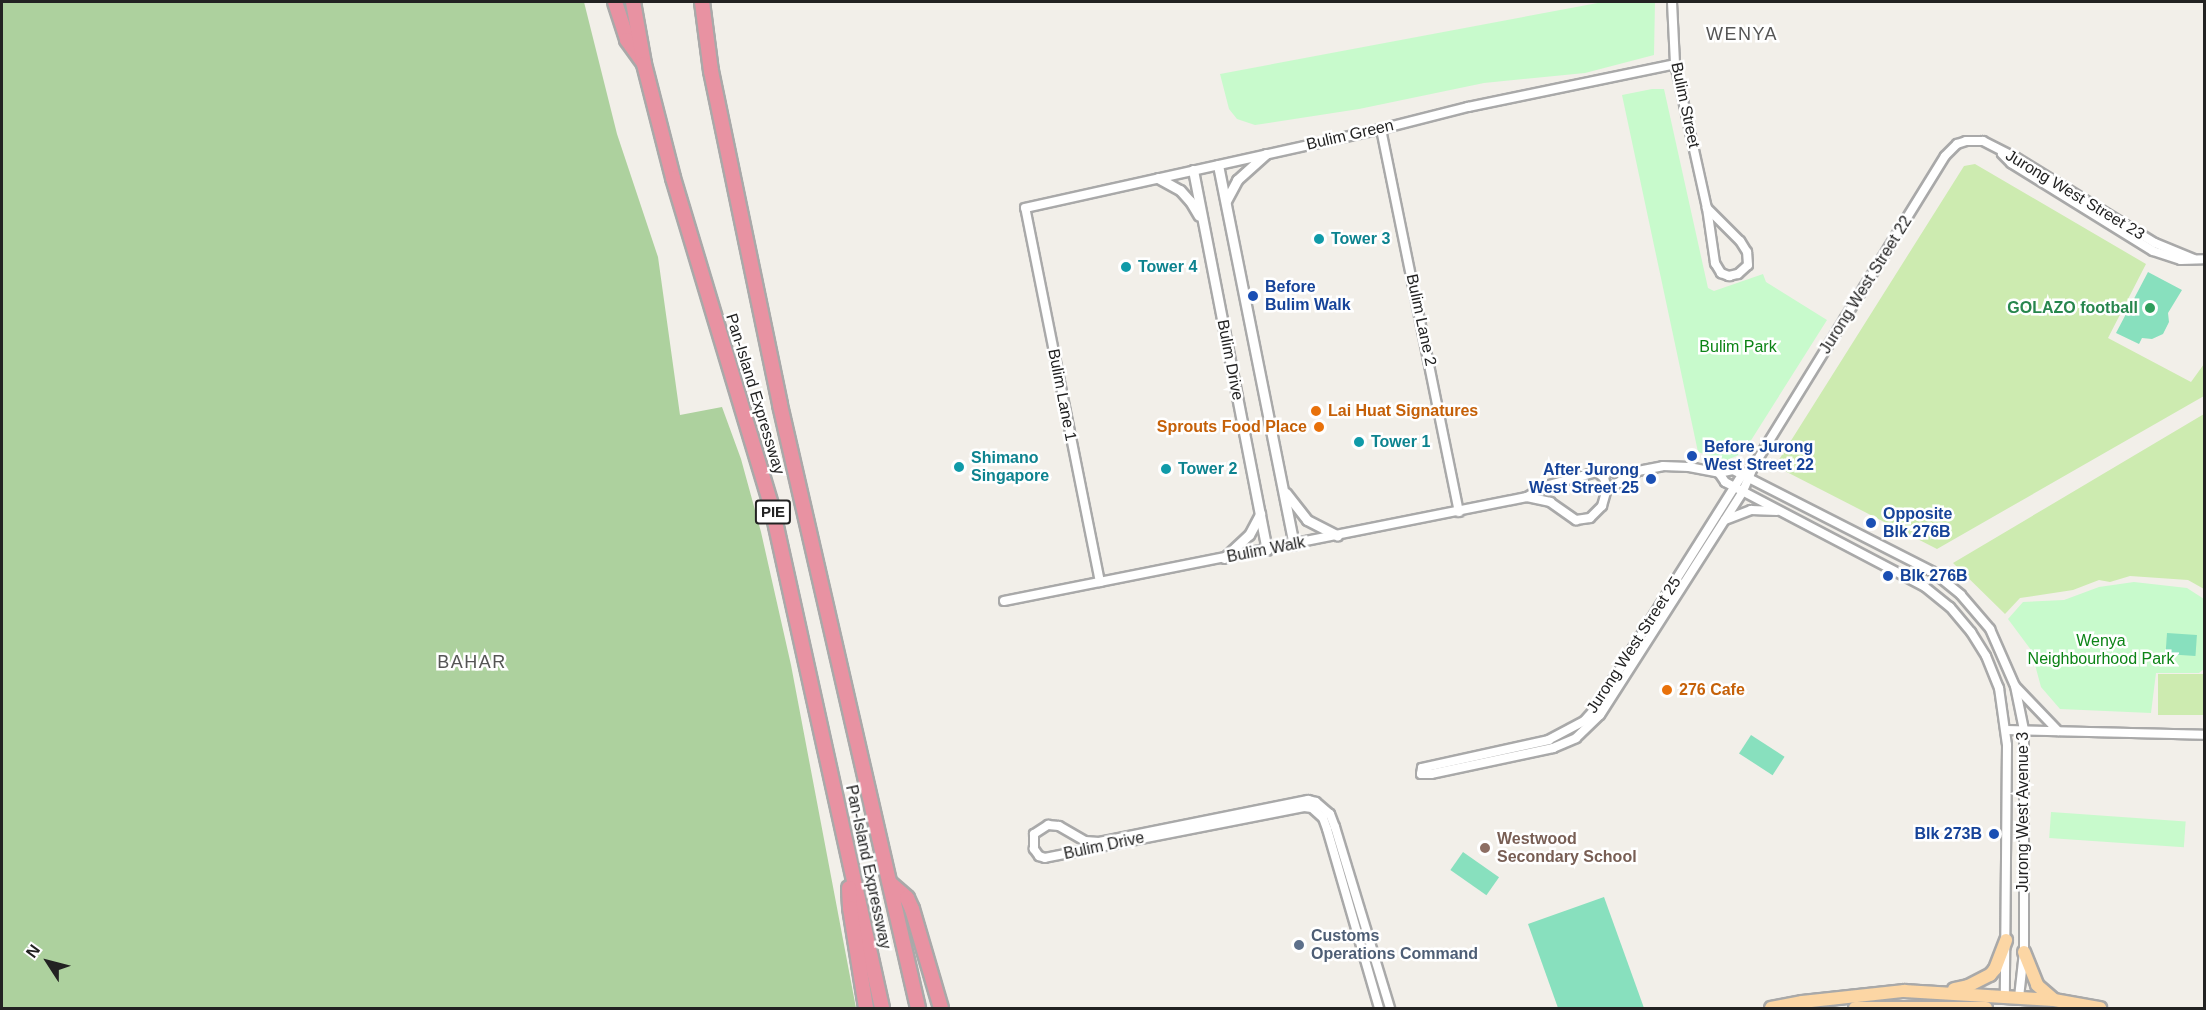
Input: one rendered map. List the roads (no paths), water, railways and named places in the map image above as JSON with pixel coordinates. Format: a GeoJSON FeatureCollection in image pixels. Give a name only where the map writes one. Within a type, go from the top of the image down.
{"type":"FeatureCollection","features":[{"type":"Feature","properties":{"kind":"highway"},"geometry":{"type":"LineString","coordinates":[[615,2],[627,40],[645,64]]}},
{"type":"Feature","properties":{"kind":"highway","name":"Pan-Island Expressway"},"geometry":{"type":"LineString","coordinates":[[633,2],[645,64],[673,178],[772,508],[882,1008]]}},
{"type":"Feature","properties":{"kind":"highway"},"geometry":{"type":"LineString","coordinates":[[695,2],[711,72]]}},
{"type":"Feature","properties":{"kind":"highway","name":"Pan-Island Expressway"},"geometry":{"type":"LineString","coordinates":[[702,2],[711,72],[780,405],[918,1008]]}},
{"type":"Feature","properties":{"kind":"highway"},"geometry":{"type":"LineString","coordinates":[[848,853],[850,908],[866,1008]]}},
{"type":"Feature","properties":{"kind":"highway"},"geometry":{"type":"LineString","coordinates":[[891,884],[907,898],[912,909],[940,1008]]}},
{"type":"Feature","properties":{"kind":"main road"},"geometry":{"type":"LineString","coordinates":[[1771,1008],[1857,995],[1941,991],[1968,986],[1990,975],[1995,969],[2006,940]]}},
{"type":"Feature","properties":{"kind":"main road"},"geometry":{"type":"LineString","coordinates":[[2024,952],[2037,985],[2054,1000]]}},
{"type":"Feature","properties":{"kind":"main road"},"geometry":{"type":"LineString","coordinates":[[1941,991],[2003,1002],[2054,1000],[2100,1008]]}},
{"type":"Feature","properties":{"kind":"main road"},"geometry":{"type":"LineString","coordinates":[[1855,1008],[1986,1008]]}},
{"type":"Feature","properties":{"kind":"street","name":"Bulim Street"},"geometry":{"type":"LineString","coordinates":[[1672,2],[1675,64],[1707,208],[1714,263],[1721,273],[1729,276],[1738,273],[1748,265],[1747,252],[1740,241],[1707,208]]}},
{"type":"Feature","properties":{"kind":"street","name":"Bulim Green"},"geometry":{"type":"LineString","coordinates":[[1024,207],[1381,129],[1468,107],[1675,64]]}},
{"type":"Feature","properties":{"kind":"street","name":"Bulim Lane 2"},"geometry":{"type":"LineString","coordinates":[[1381,129],[1459,512]]}},
{"type":"Feature","properties":{"kind":"street","name":"Jurong West Street 22"},"geometry":{"type":"LineString","coordinates":[[1750,479],[1754,467],[1945,156],[1957,144],[1966,141],[1983,141],[1999,150]]}},
{"type":"Feature","properties":{"kind":"street","name":"Jurong West Street 23"},"geometry":{"type":"LineString","coordinates":[[1999,150],[2012,163],[2153,251],[2181,260],[2205,259]]}},
{"type":"Feature","properties":{"kind":"street"},"geometry":{"type":"LineString","coordinates":[[1226,201],[1237,180],[1266,154]]}},
{"type":"Feature","properties":{"kind":"street","name":"Bulim Drive"},"geometry":{"type":"LineString","coordinates":[[1218,165],[1294,544]]}},
{"type":"Feature","properties":{"kind":"street","name":"Bulim Drive"},"geometry":{"type":"LineString","coordinates":[[1193,170],[1267,550]]}},
{"type":"Feature","properties":{"kind":"street"},"geometry":{"type":"LineString","coordinates":[[1158,178],[1180,190],[1190,201],[1203,224]]}},
{"type":"Feature","properties":{"kind":"street","name":"Bulim Lane 1"},"geometry":{"type":"LineString","coordinates":[[1024,207],[1100,582]]}},
{"type":"Feature","properties":{"kind":"street","name":"Bulim Walk"},"geometry":{"type":"LineString","coordinates":[[1004,602],[1459,512],[1527,497],[1545,486],[1597,472],[1689,466],[1719,472],[1733,470],[1742,475]]}},
{"type":"Feature","properties":{"kind":"street","name":"Jurong West Street 22"},"geometry":{"type":"LineString","coordinates":[[1742,475],[1754,467]]}},
{"type":"Feature","properties":{"kind":"street","name":"Bulim Walk"},"geometry":{"type":"LineString","coordinates":[[1527,497],[1550,502],[1576,520],[1590,519],[1602,506],[1606,489],[1638,471]]}},
{"type":"Feature","properties":{"kind":"street"},"geometry":{"type":"LineString","coordinates":[[1597,472],[1604,478],[1606,489]]}},
{"type":"Feature","properties":{"kind":"street"},"geometry":{"type":"LineString","coordinates":[[1719,472],[1725,482],[1734,487]]}},
{"type":"Feature","properties":{"kind":"street","name":"Jurong West Avenue 3"},"geometry":{"type":"LineString","coordinates":[[1742,475],[1933,572],[1961,595],[1990,629],[2015,686],[2024,730],[2024,952],[2019,1003]]}},
{"type":"Feature","properties":{"kind":"street","name":"Jurong West Street 25"},"geometry":{"type":"LineString","coordinates":[[1742,475],[1594,710],[1584,721],[1549,740],[1422,768],[1421,774],[1431,774],[1552,748],[1566,743],[1584,731],[1600,715],[1750,479]]}},
{"type":"Feature","properties":{"kind":"street","name":"Jurong West Avenue 3"},"geometry":{"type":"LineString","coordinates":[[1734,487],[1925,587],[1950,607],[1971,632],[1986,656],[2000,688],[2006,730],[2006,940],[2003,1002]]}},
{"type":"Feature","properties":{"kind":"street"},"geometry":{"type":"LineString","coordinates":[[1283,488],[1307,520],[1337,535]]}},
{"type":"Feature","properties":{"kind":"street"},"geometry":{"type":"LineString","coordinates":[[1723,522],[1751,510],[1778,511]]}},
{"type":"Feature","properties":{"kind":"street"},"geometry":{"type":"LineString","coordinates":[[1224,558],[1249,535],[1260,514]]}},
{"type":"Feature","properties":{"kind":"street"},"geometry":{"type":"LineString","coordinates":[[2015,686],[2058,730]]}},
{"type":"Feature","properties":{"kind":"street"},"geometry":{"type":"LineString","coordinates":[[2006,730],[2205,735]]}},
{"type":"Feature","properties":{"kind":"street","name":"Bulim Drive"},"geometry":{"type":"LineString","coordinates":[[1379,1008],[1327,829],[1323,818],[1312,808],[1304,807],[1045,858],[1039,856],[1034,849],[1034,834],[1048,825],[1059,826],[1085,841],[1099,842],[1308,800],[1316,802],[1330,814],[1335,827],[1390,1008]]}},
{"type":"Feature","properties":{"kind":"place","name":"Tower 3"},"geometry":{"type":"Point","coordinates":[1319,239]}},
{"type":"Feature","properties":{"kind":"place","name":"Tower 4"},"geometry":{"type":"Point","coordinates":[1126,267]}},
{"type":"Feature","properties":{"kind":"place","name":"Before Bulim Walk"},"geometry":{"type":"Point","coordinates":[1253,296]}},
{"type":"Feature","properties":{"kind":"place","name":"GOLAZO football"},"geometry":{"type":"Point","coordinates":[2150,308]}},
{"type":"Feature","properties":{"kind":"place","name":"Lai Huat Signatures"},"geometry":{"type":"Point","coordinates":[1316,411]}},
{"type":"Feature","properties":{"kind":"place","name":"Sprouts Food Place"},"geometry":{"type":"Point","coordinates":[1319,427]}},
{"type":"Feature","properties":{"kind":"place","name":"Tower 1"},"geometry":{"type":"Point","coordinates":[1359,442]}},
{"type":"Feature","properties":{"kind":"place","name":"Before Jurong West Street 22"},"geometry":{"type":"Point","coordinates":[1692,456]}},
{"type":"Feature","properties":{"kind":"place","name":"Shimano Singapore"},"geometry":{"type":"Point","coordinates":[959,467]}},
{"type":"Feature","properties":{"kind":"place","name":"Tower 2"},"geometry":{"type":"Point","coordinates":[1166,469]}},
{"type":"Feature","properties":{"kind":"place","name":"After Jurong West Street 25"},"geometry":{"type":"Point","coordinates":[1651,479]}},
{"type":"Feature","properties":{"kind":"place","name":"Opposite Blk 276B"},"geometry":{"type":"Point","coordinates":[1871,523]}},
{"type":"Feature","properties":{"kind":"place","name":"Blk 276B"},"geometry":{"type":"Point","coordinates":[1888,576]}},
{"type":"Feature","properties":{"kind":"place","name":"276 Cafe"},"geometry":{"type":"Point","coordinates":[1667,690]}},
{"type":"Feature","properties":{"kind":"place","name":"Blk 273B"},"geometry":{"type":"Point","coordinates":[1994,834]}},
{"type":"Feature","properties":{"kind":"place","name":"Westwood Secondary School"},"geometry":{"type":"Point","coordinates":[1485,848]}},
{"type":"Feature","properties":{"kind":"place","name":"Customs Operations Command"},"geometry":{"type":"Point","coordinates":[1299,945]}},
{"type":"Feature","properties":{"kind":"district","name":"WENYA"},"geometry":{"type":"Point","coordinates":[1742,34]}},
{"type":"Feature","properties":{"kind":"district","name":"BAHAR"},"geometry":{"type":"Point","coordinates":[472,662]}},
{"type":"Feature","properties":{"kind":"park label","name":"Bulim Park"},"geometry":{"type":"Point","coordinates":[1738,347]}},
{"type":"Feature","properties":{"kind":"park label","name":"Wenya Neighbourhood Park"},"geometry":{"type":"Point","coordinates":[2101,650]}}]}
